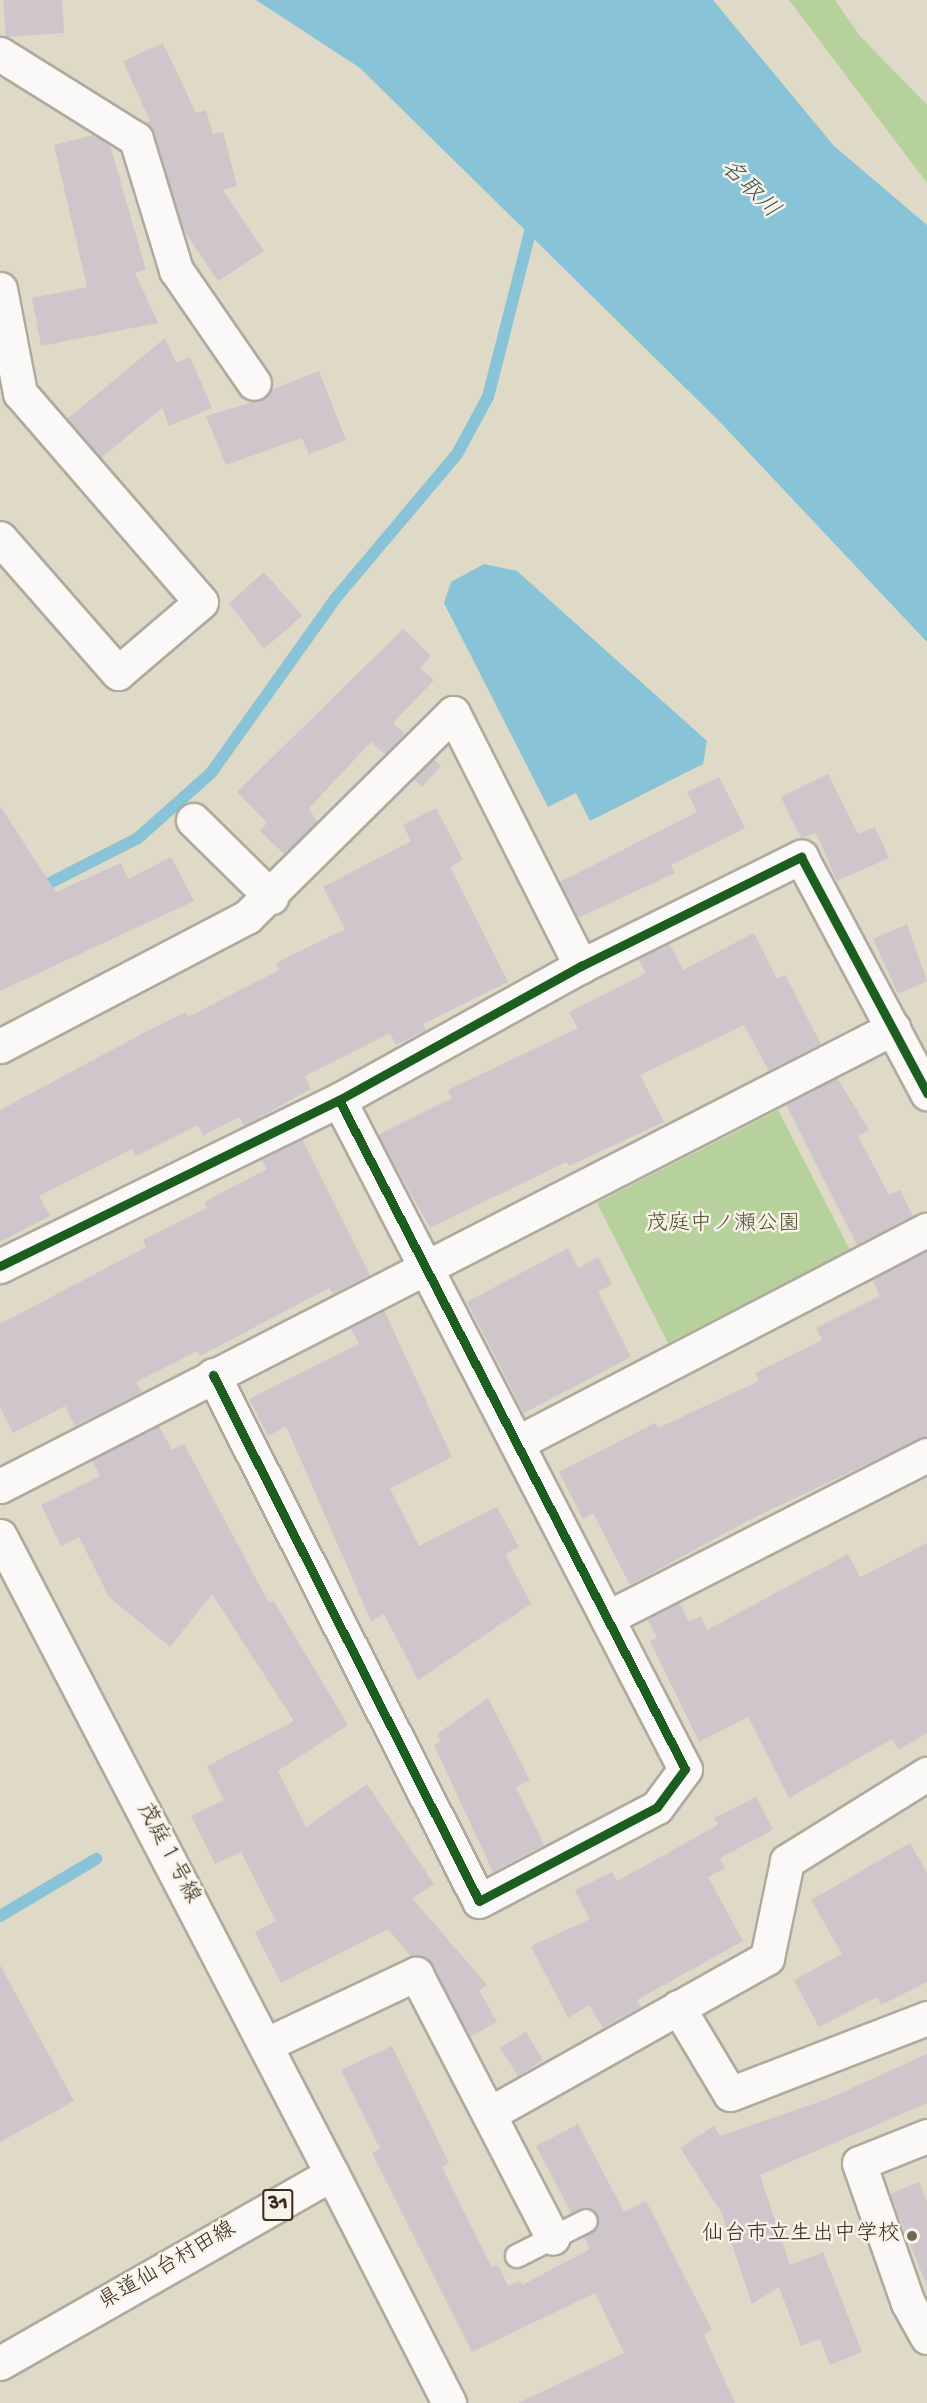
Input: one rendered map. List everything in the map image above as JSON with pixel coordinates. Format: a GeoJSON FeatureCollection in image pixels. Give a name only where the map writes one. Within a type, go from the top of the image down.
{"type":"FeatureCollection","features":[{"type":"Feature","properties":{"kind":"street"},"geometry":{"type":"LineString","coordinates":[[0,54],[136,139],[176,270],[254,383]]}},
{"type":"Feature","properties":{"kind":"street"},"geometry":{"type":"LineString","coordinates":[[0,289],[20,393],[201,602],[118,674],[0,538]]}},
{"type":"Feature","properties":{"kind":"street"},"geometry":{"type":"LineString","coordinates":[[0,1046],[248,917],[453,713],[581,966]]}},
{"type":"Feature","properties":{"kind":"street"},"geometry":{"type":"LineString","coordinates":[[192,820],[270,897]]}},
{"type":"Feature","properties":{"kind":"street"},"geometry":{"type":"LineString","coordinates":[[3,1257],[339,1100],[581,966],[801,857],[927,1093]]}},
{"type":"Feature","properties":{"kind":"street"},"geometry":{"type":"LineString","coordinates":[[0,1486],[893,1028]]}},
{"type":"Feature","properties":{"kind":"street"},"geometry":{"type":"LineString","coordinates":[[213,1375],[479,1901],[657,1807],[685,1769],[517,1443],[424,1270],[339,1100]]}},
{"type":"Feature","properties":{"kind":"street"},"geometry":{"type":"LineString","coordinates":[[517,1443],[927,1230]]}},
{"type":"Feature","properties":{"kind":"street"},"geometry":{"type":"LineString","coordinates":[[607,1618],[927,1455]]}},
{"type":"Feature","properties":{"kind":"street","name":"茂庭１号線"},"geometry":{"type":"LineString","coordinates":[[0,1536],[267,2044],[332,2174]]}},
{"type":"Feature","properties":{"kind":"street"},"geometry":{"type":"LineString","coordinates":[[489,2114],[767,1958],[787,1861],[924,1782]]}},
{"type":"Feature","properties":{"kind":"street"},"geometry":{"type":"LineString","coordinates":[[267,2044],[416,1974],[553,2238]]}},
{"type":"Feature","properties":{"kind":"street"},"geometry":{"type":"LineString","coordinates":[[678,2007],[730,2094],[927,2018]]}},
{"type":"Feature","properties":{"kind":"street"},"geometry":{"type":"LineString","coordinates":[[927,2136],[860,2163],[908,2303],[927,2337]]}},
{"type":"Feature","properties":{"kind":"street"},"geometry":{"type":"LineString","coordinates":[[332,2174],[449,2403]]}},
{"type":"Feature","properties":{"kind":"street","name":"県道仙台村田線"},"geometry":{"type":"LineString","coordinates":[[0,2363],[332,2174]]}},
{"type":"Feature","properties":{"kind":"lane"},"geometry":{"type":"LineString","coordinates":[[517,2256],[586,2221]]}},
{"type":"Feature","properties":{"kind":"green space"},"geometry":{"type":"Polygon","coordinates":[[[789,0],[835,0],[860,36],[927,105],[927,183],[789,0]]]}},
{"type":"Feature","properties":{"kind":"green space","name":"茂庭中ノ瀬公園"},"geometry":{"type":"Polygon","coordinates":[[[778,1110],[850,1250],[668,1343],[597,1203],[778,1110]]]}},
{"type":"Feature","properties":{"kind":"water","name":"名取川"},"geometry":{"type":"Polygon","coordinates":[[[256,0],[713,0],[834,146],[927,225],[927,642],[718,420],[360,68],[256,0]]]}},
{"type":"Feature","properties":{"kind":"water"},"geometry":{"type":"Polygon","coordinates":[[[484,564],[517,571],[707,741],[703,764],[590,821],[576,793],[548,807],[444,603],[451,582],[484,564]]]}},
{"type":"Feature","properties":{"kind":"building"},"geometry":{"type":"Polygon","coordinates":[[[3,0],[62,0],[64,33],[6,37],[3,0]]]}},
{"type":"Feature","properties":{"kind":"building"},"geometry":{"type":"Polygon","coordinates":[[[163,43],[196,113],[206,110],[213,134],[223,132],[237,186],[223,190],[264,251],[218,281],[183,229],[154,134],[144,122],[150,121],[123,61],[163,43]]]}},
{"type":"Feature","properties":{"kind":"building"},"geometry":{"type":"Polygon","coordinates":[[[94,135],[110,145],[146,270],[135,273],[158,323],[41,346],[32,298],[87,287],[54,145],[94,135]]]}},
{"type":"Feature","properties":{"kind":"building"},"geometry":{"type":"Polygon","coordinates":[[[165,338],[176,363],[190,357],[212,408],[169,426],[162,408],[101,458],[67,419],[165,338]]]}},
{"type":"Feature","properties":{"kind":"building"},"geometry":{"type":"Polygon","coordinates":[[[319,371],[346,440],[309,454],[302,438],[226,465],[206,416],[264,399],[271,390],[319,371]]]}},
{"type":"Feature","properties":{"kind":"building"},"geometry":{"type":"Polygon","coordinates":[[[264,572],[302,616],[264,649],[229,603],[264,572]]]}},
{"type":"Feature","properties":{"kind":"building"},"geometry":{"type":"Polygon","coordinates":[[[403,629],[431,656],[420,668],[434,680],[393,723],[405,734],[385,754],[371,742],[309,808],[317,822],[284,854],[260,831],[267,823],[237,792],[403,629]]]}},
{"type":"Feature","properties":{"kind":"building"},"geometry":{"type":"Polygon","coordinates":[[[433,759],[441,766],[422,787],[413,779],[433,759]]]}},
{"type":"Feature","properties":{"kind":"building"},"geometry":{"type":"Polygon","coordinates":[[[828,774],[858,834],[875,827],[889,858],[837,881],[816,833],[801,838],[781,797],[828,774]]]}},
{"type":"Feature","properties":{"kind":"building"},"geometry":{"type":"Polygon","coordinates":[[[719,777],[745,828],[671,865],[675,873],[578,918],[560,882],[697,812],[687,792],[719,777]]]}},
{"type":"Feature","properties":{"kind":"building"},"geometry":{"type":"Polygon","coordinates":[[[0,806],[56,892],[121,863],[128,879],[171,857],[194,901],[0,991],[0,806]]]}},
{"type":"Feature","properties":{"kind":"building"},"geometry":{"type":"Polygon","coordinates":[[[436,808],[463,860],[450,867],[508,982],[423,1024],[426,1030],[396,1045],[390,1033],[305,1076],[311,1089],[244,1126],[239,1117],[203,1136],[198,1125],[136,1156],[132,1149],[39,1196],[50,1216],[0,1242],[0,1110],[151,1029],[186,1012],[188,1017],[279,970],[276,963],[345,929],[323,887],[411,841],[403,825],[436,808]]]}},
{"type":"Feature","properties":{"kind":"building"},"geometry":{"type":"Polygon","coordinates":[[[907,924],[927,981],[898,994],[873,939],[907,924]]]}},
{"type":"Feature","properties":{"kind":"building"},"geometry":{"type":"Polygon","coordinates":[[[754,933],[777,979],[785,975],[821,1044],[769,1071],[744,1025],[640,1075],[664,1122],[569,1166],[566,1162],[430,1228],[378,1135],[452,1098],[448,1090],[578,1028],[569,1012],[646,973],[638,959],[669,943],[683,970],[754,933]]]}},
{"type":"Feature","properties":{"kind":"building"},"geometry":{"type":"Polygon","coordinates":[[[837,1078],[869,1130],[858,1136],[889,1195],[900,1190],[913,1216],[857,1245],[786,1104],[837,1078]]]}},
{"type":"Feature","properties":{"kind":"building"},"geometry":{"type":"Polygon","coordinates":[[[302,1139],[370,1275],[333,1294],[329,1288],[200,1356],[197,1351],[136,1382],[142,1392],[75,1426],[65,1406],[13,1433],[0,1407],[0,1324],[146,1247],[143,1240],[207,1208],[204,1202],[267,1169],[261,1159],[302,1139]]]}},
{"type":"Feature","properties":{"kind":"building"},"geometry":{"type":"Polygon","coordinates":[[[568,1248],[578,1268],[598,1257],[612,1284],[598,1292],[631,1357],[524,1413],[467,1302],[568,1248]]]}},
{"type":"Feature","properties":{"kind":"building"},"geometry":{"type":"Polygon","coordinates":[[[927,1251],[927,1436],[749,1520],[630,1585],[593,1513],[583,1519],[559,1472],[655,1423],[658,1428],[759,1381],[755,1373],[822,1340],[816,1328],[880,1296],[872,1279],[927,1251]]]}},
{"type":"Feature","properties":{"kind":"building"},"geometry":{"type":"Polygon","coordinates":[[[384,1310],[452,1457],[390,1489],[419,1546],[497,1507],[519,1547],[505,1554],[531,1604],[418,1680],[384,1614],[371,1621],[286,1426],[268,1436],[249,1399],[359,1344],[350,1327],[384,1310]]]}},
{"type":"Feature","properties":{"kind":"building"},"geometry":{"type":"Polygon","coordinates":[[[159,1426],[172,1450],[184,1444],[269,1603],[273,1600],[348,1725],[278,1771],[306,1827],[367,1784],[434,1884],[412,1898],[487,1985],[479,1990],[497,2022],[470,2037],[432,1965],[411,1956],[388,1929],[281,1983],[255,1932],[276,1921],[241,1852],[215,1864],[191,1816],[224,1800],[207,1766],[294,1721],[212,1594],[170,1647],[109,1597],[79,1537],[61,1546],[41,1505],[100,1476],[92,1460],[159,1426]]]}},
{"type":"Feature","properties":{"kind":"building"},"geometry":{"type":"Polygon","coordinates":[[[927,1543],[927,1733],[899,1750],[892,1739],[789,1798],[748,1717],[699,1742],[650,1641],[657,1638],[647,1619],[679,1602],[689,1622],[701,1616],[707,1630],[848,1554],[860,1577],[927,1543]]]}},
{"type":"Feature","properties":{"kind":"building"},"geometry":{"type":"Polygon","coordinates":[[[488,1698],[530,1780],[516,1787],[544,1845],[493,1872],[434,1745],[441,1741],[437,1734],[488,1698]]]}},
{"type":"Feature","properties":{"kind":"building"},"geometry":{"type":"Polygon","coordinates":[[[756,1797],[773,1830],[720,1858],[725,1868],[708,1877],[743,1941],[637,2000],[641,2007],[603,2028],[589,2005],[568,2018],[531,1946],[590,1919],[575,1890],[612,1872],[617,1881],[718,1825],[714,1818],[756,1797]]]}},
{"type":"Feature","properties":{"kind":"building"},"geometry":{"type":"Polygon","coordinates":[[[910,1843],[927,1873],[927,1982],[881,2005],[877,1997],[819,2027],[794,1980],[842,1954],[811,1900],[910,1843]]]}},
{"type":"Feature","properties":{"kind":"building"},"geometry":{"type":"Polygon","coordinates":[[[0,1965],[74,2101],[0,2142],[0,1965]]]}},
{"type":"Feature","properties":{"kind":"building"},"geometry":{"type":"Polygon","coordinates":[[[526,2032],[543,2060],[518,2076],[500,2048],[526,2032]]]}},
{"type":"Feature","properties":{"kind":"building"},"geometry":{"type":"Polygon","coordinates":[[[392,2046],[449,2163],[442,2167],[492,2268],[498,2265],[508,2286],[520,2280],[522,2285],[590,2249],[584,2237],[598,2228],[598,2214],[586,2208],[571,2213],[536,2146],[578,2124],[624,2212],[646,2201],[712,2330],[704,2335],[735,2403],[518,2403],[624,2353],[595,2293],[472,2352],[372,2153],[380,2149],[341,2070],[392,2046]]]}},
{"type":"Feature","properties":{"kind":"building"},"geometry":{"type":"Polygon","coordinates":[[[927,2054],[927,2103],[760,2175],[790,2265],[823,2252],[862,2352],[830,2365],[820,2339],[801,2346],[779,2287],[752,2304],[721,2212],[680,2148],[714,2126],[720,2136],[830,2098],[927,2054]]]}},
{"type":"Feature","properties":{"kind":"building"},"geometry":{"type":"Polygon","coordinates":[[[919,2182],[927,2202],[927,2286],[890,2194],[919,2182]]]}},
{"type":"Feature","properties":{"kind":"waterway"},"geometry":{"type":"LineString","coordinates":[[36,890],[138,838],[211,773],[335,599],[457,454],[488,397],[534,217]]}},
{"type":"Feature","properties":{"kind":"waterway"},"geometry":{"type":"LineString","coordinates":[[0,1916],[96,1859]]}},
{"type":"Feature","properties":{"kind":"cycle path"},"geometry":{"type":"LineString","coordinates":[[0,1266],[339,1100],[581,966],[801,857],[927,1093]]}},
{"type":"Feature","properties":{"kind":"cycle path"},"geometry":{"type":"LineString","coordinates":[[213,1375],[479,1901],[657,1807],[685,1769],[339,1100]]}},
{"type":"Feature","properties":{"kind":"place","name":"仙台市立生出中学校"},"geometry":{"type":"Point","coordinates":[912,2236]}}]}
